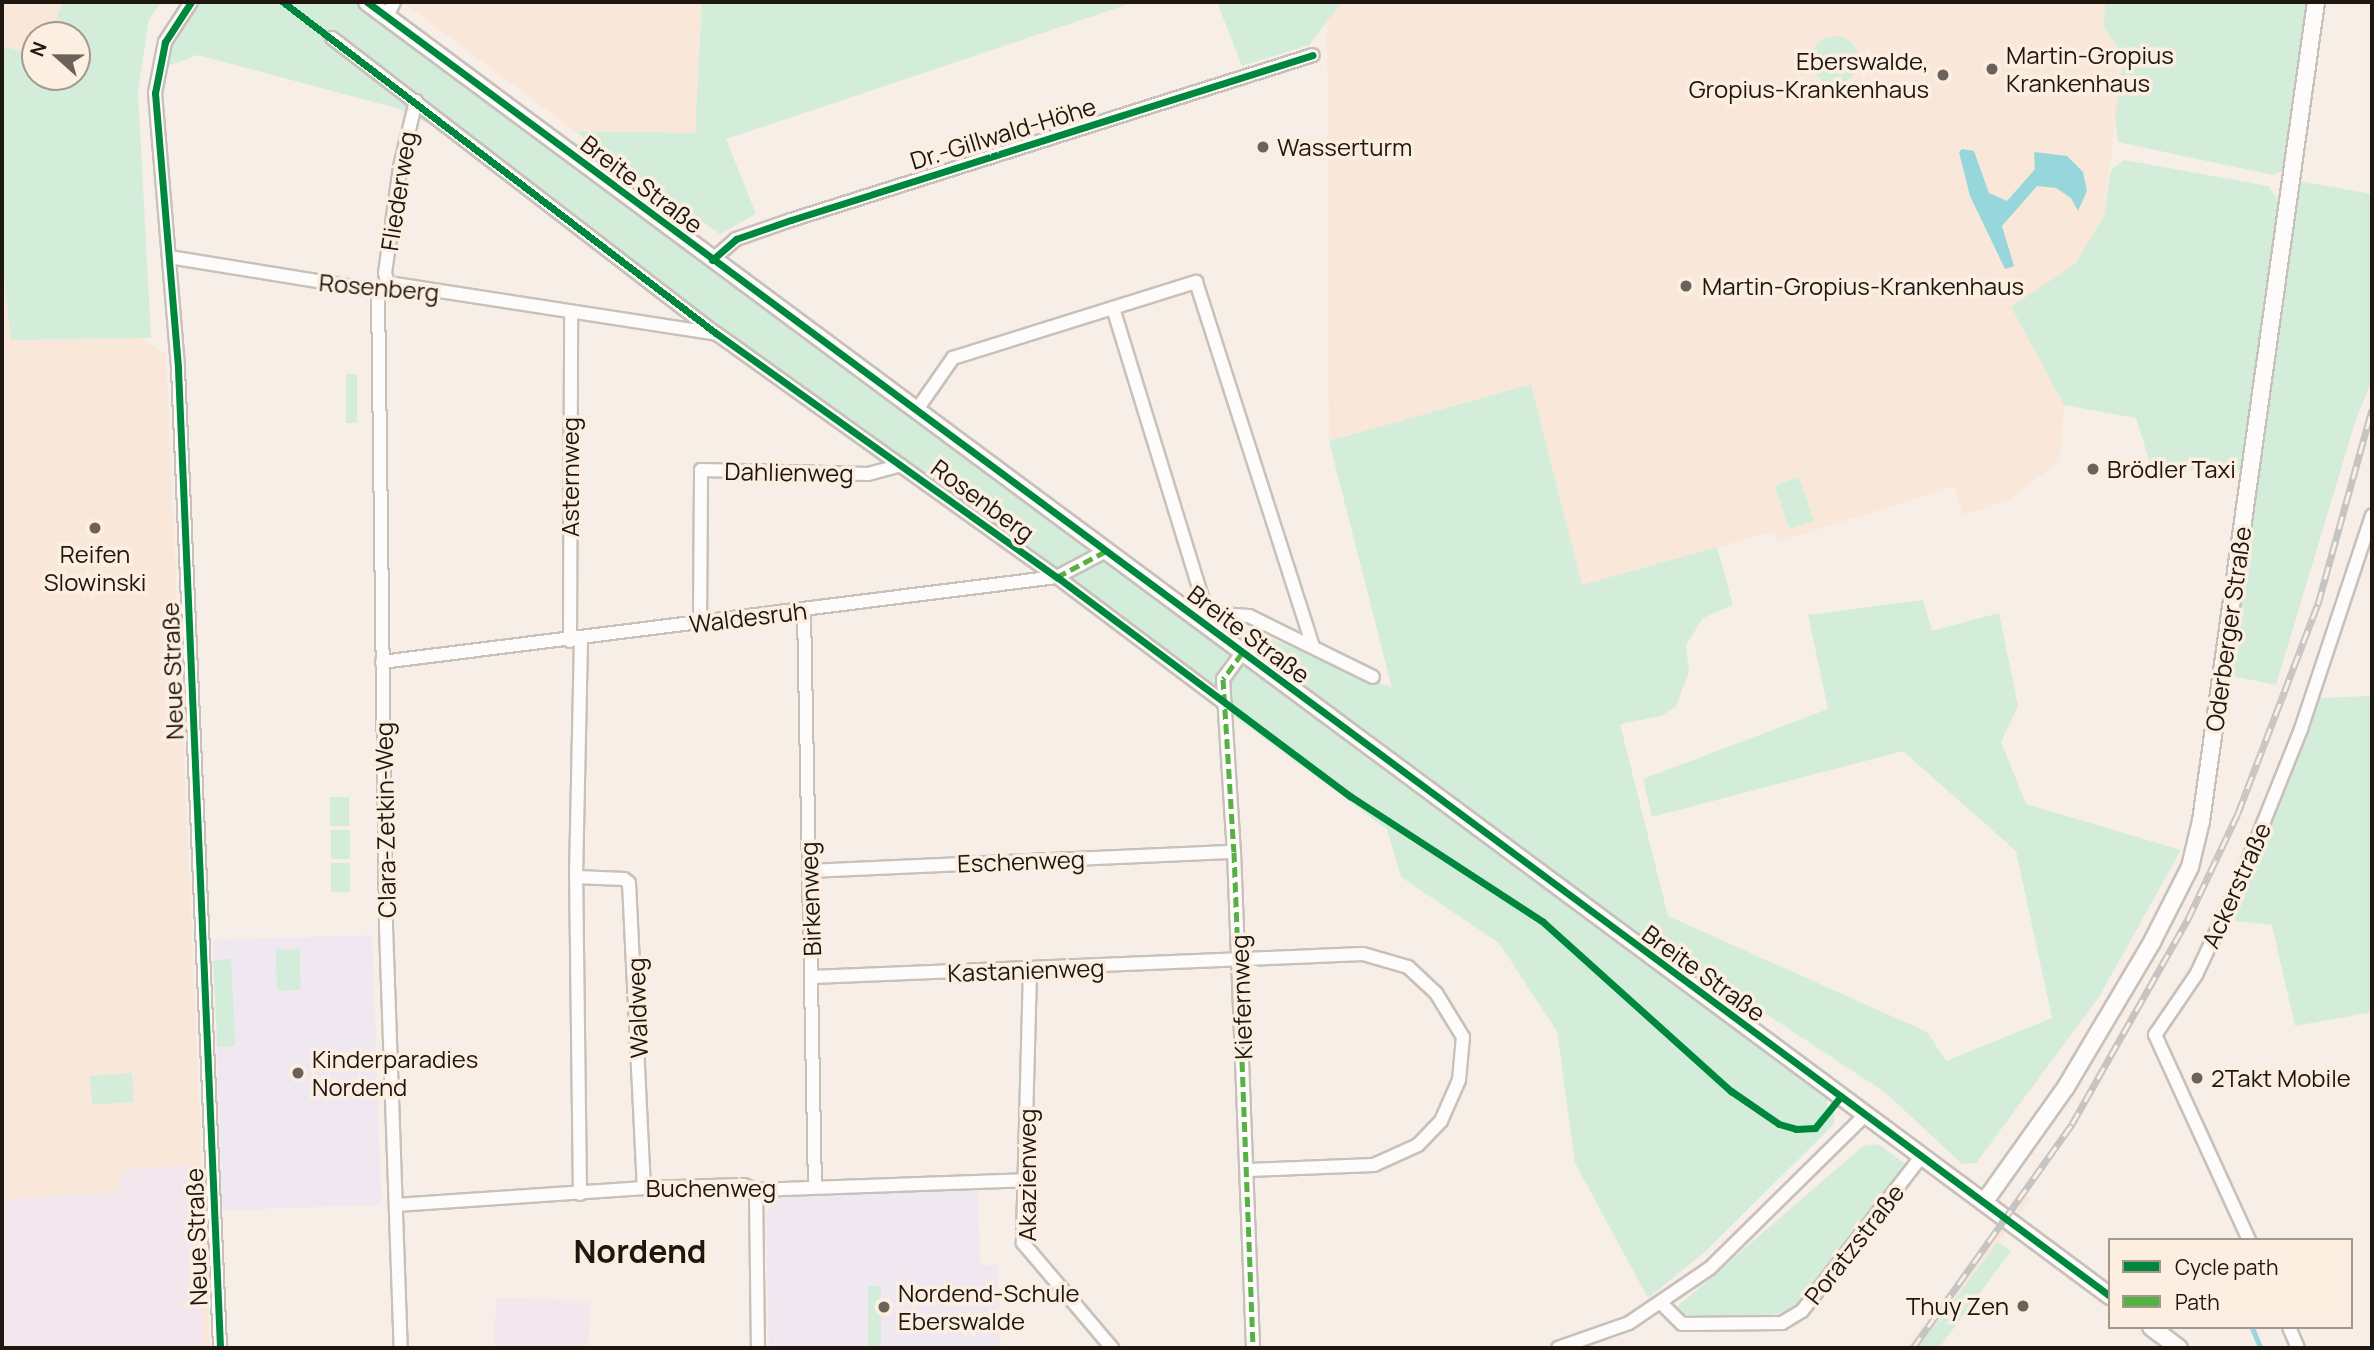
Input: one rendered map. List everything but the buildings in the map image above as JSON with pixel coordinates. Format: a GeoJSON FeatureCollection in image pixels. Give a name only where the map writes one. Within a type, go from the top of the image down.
{"type":"FeatureCollection","features":[{"type":"Feature","properties":{"kind":"main road","name":"Breite Straße"},"geometry":{"type":"LineString","coordinates":[[367,2],[390,9],[712,260],[1106,551],[1204,618],[1242,653],[2108,1294]]}},
{"type":"Feature","properties":{"kind":"main road","name":"Oderberger Straße"},"geometry":{"type":"LineString","coordinates":[[1985,1201],[2066,1087],[2152,942],[2190,867],[2201,821],[2316,2]]}},
{"type":"Feature","properties":{"kind":"main road"},"geometry":{"type":"LineString","coordinates":[[2154,1329],[2179,1348]]}},
{"type":"Feature","properties":{"kind":"street","name":"Neue Straße"},"geometry":{"type":"LineString","coordinates":[[191,2],[165,43],[155,93],[169,257],[220,1348]]}},
{"type":"Feature","properties":{"kind":"street"},"geometry":{"type":"LineString","coordinates":[[332,38],[717,334]]}},
{"type":"Feature","properties":{"kind":"street","name":"Dr.-Gillwald-Höhe"},"geometry":{"type":"LineString","coordinates":[[712,260],[736,239],[1313,55]]}},
{"type":"Feature","properties":{"kind":"street","name":"Fliederweg"},"geometry":{"type":"LineString","coordinates":[[383,287],[401,156],[416,101]]}},
{"type":"Feature","properties":{"kind":"street","name":"Rosenberg"},"geometry":{"type":"LineString","coordinates":[[169,257],[717,334],[1057,577],[1224,703]]}},
{"type":"Feature","properties":{"kind":"street"},"geometry":{"type":"LineString","coordinates":[[916,411],[953,358],[1196,282],[1312,646]]}},
{"type":"Feature","properties":{"kind":"street","name":"Clara-Zetkin-Weg"},"geometry":{"type":"LineString","coordinates":[[383,287],[382,662],[401,1348]]}},
{"type":"Feature","properties":{"kind":"street"},"geometry":{"type":"LineString","coordinates":[[1113,308],[1204,618],[1249,616],[1373,677]]}},
{"type":"Feature","properties":{"kind":"street","name":"Asternweg"},"geometry":{"type":"LineString","coordinates":[[571,313],[575,640]]}},
{"type":"Feature","properties":{"kind":"street","name":"Dahlienweg"},"geometry":{"type":"LineString","coordinates":[[700,622],[701,470],[868,474],[901,465]]}},
{"type":"Feature","properties":{"kind":"street","name":"Ackerstraße"},"geometry":{"type":"LineString","coordinates":[[2248,1238],[2155,1035],[2196,975],[2241,881],[2301,729],[2372,515]]}},
{"type":"Feature","properties":{"kind":"street","name":"Waldesruh"},"geometry":{"type":"LineString","coordinates":[[382,662],[575,640],[1057,577],[1106,551]]}},
{"type":"Feature","properties":{"kind":"street","name":"Birkenweg"},"geometry":{"type":"LineString","coordinates":[[804,611],[815,1187]]}},
{"type":"Feature","properties":{"kind":"street"},"geometry":{"type":"LineString","coordinates":[[575,640],[580,1194]]}},
{"type":"Feature","properties":{"kind":"street","name":"Kiefernweg"},"geometry":{"type":"LineString","coordinates":[[1242,653],[1223,679],[1239,960],[1253,1348]]}},
{"type":"Feature","properties":{"kind":"street","name":"Eschenweg"},"geometry":{"type":"LineString","coordinates":[[808,871],[1234,852]]}},
{"type":"Feature","properties":{"kind":"street","name":"Waldweg"},"geometry":{"type":"LineString","coordinates":[[576,877],[624,879],[629,883],[644,1188]]}},
{"type":"Feature","properties":{"kind":"street"},"geometry":{"type":"LineString","coordinates":[[1239,960],[1363,954],[1389,960],[1408,967],[1436,993],[1463,1037],[1459,1080],[1441,1121],[1418,1145],[1374,1165],[1248,1170]]}},
{"type":"Feature","properties":{"kind":"street","name":"Kastanienweg"},"geometry":{"type":"LineString","coordinates":[[812,977],[1239,960]]}},
{"type":"Feature","properties":{"kind":"street","name":"Akazienweg"},"geometry":{"type":"LineString","coordinates":[[1030,970],[1026,1252],[1112,1348]]}},
{"type":"Feature","properties":{"kind":"street"},"geometry":{"type":"LineString","coordinates":[[1558,1348],[1629,1322],[1662,1304],[1730,1251],[1865,1115]]}},
{"type":"Feature","properties":{"kind":"street","name":"Poratzstraße"},"geometry":{"type":"LineString","coordinates":[[1662,1304],[1682,1324],[1783,1323],[1802,1311],[1922,1156]]}},
{"type":"Feature","properties":{"kind":"street","name":"Buchenweg"},"geometry":{"type":"LineString","coordinates":[[396,1205],[644,1188],[744,1185],[756,1190],[1025,1180]]}},
{"type":"Feature","properties":{"kind":"street"},"geometry":{"type":"LineString","coordinates":[[756,1190],[758,1348]]}},
{"type":"Feature","properties":{"kind":"street"},"geometry":{"type":"LineString","coordinates":[[2290,1329],[2298,1348]]}},
{"type":"Feature","properties":{"kind":"shaded area"},"geometry":{"type":"Polygon","coordinates":[[[2,2],[63,2],[56,21],[21,21],[21,51],[2,46],[2,2]]]}},
{"type":"Feature","properties":{"kind":"shaded area"},"geometry":{"type":"Polygon","coordinates":[[[403,2],[702,2],[695,133],[575,131],[403,2]]]}},
{"type":"Feature","properties":{"kind":"shaded area","name":"Martin-Gropius-Krankenhaus"},"geometry":{"type":"Polygon","coordinates":[[[1342,2],[2105,2],[2104,28],[2117,46],[2122,67],[2104,216],[2075,264],[2011,307],[2064,405],[2060,461],[2006,501],[1963,515],[1955,486],[1778,542],[1774,531],[1582,586],[1531,384],[1329,441],[1327,22],[1342,2]]]}},
{"type":"Feature","properties":{"kind":"shaded area"},"geometry":{"type":"Polygon","coordinates":[[[2,260],[11,340],[142,338],[166,355],[210,1348],[2,1348],[2,260]]]}},
{"type":"Feature","properties":{"kind":"shaded area","name":"Kinderparadies Nordend"},"geometry":{"type":"Polygon","coordinates":[[[372,935],[381,1205],[223,1210],[213,941],[372,935]]]}},
{"type":"Feature","properties":{"kind":"shaded area"},"geometry":{"type":"Polygon","coordinates":[[[192,1165],[197,1167],[204,1348],[2,1348],[2,1199],[119,1192],[119,1180],[129,1169],[192,1165]]]}},
{"type":"Feature","properties":{"kind":"shaded area","name":"Nordend-Schule Eberswalde"},"geometry":{"type":"Polygon","coordinates":[[[978,1186],[980,1265],[997,1265],[1001,1348],[769,1348],[766,1215],[776,1196],[978,1186]]]}},
{"type":"Feature","properties":{"kind":"shaded area"},"geometry":{"type":"Polygon","coordinates":[[[2023,1193],[2031,1198],[1998,1242],[1917,1348],[1906,1348],[2023,1193]]]}},
{"type":"Feature","properties":{"kind":"shaded area"},"geometry":{"type":"Polygon","coordinates":[[[496,1298],[590,1301],[588,1348],[494,1348],[496,1298]]]}},
{"type":"Feature","properties":{"kind":"green space"},"geometry":{"type":"Polygon","coordinates":[[[63,2],[162,2],[149,19],[138,91],[151,338],[11,340],[2,260],[2,46],[21,51],[21,91],[91,91],[91,21],[56,21],[63,2]]]}},
{"type":"Feature","properties":{"kind":"green space"},"geometry":{"type":"Polygon","coordinates":[[[197,2],[355,2],[1774,1055],[1829,1099],[1826,1104],[1835,1114],[1834,1124],[1706,1251],[1648,1298],[1575,1163],[1557,1031],[1499,943],[1401,877],[1387,829],[441,130],[396,108],[198,55],[165,67],[171,45],[197,2]]]}},
{"type":"Feature","properties":{"kind":"green space"},"geometry":{"type":"Polygon","coordinates":[[[702,2],[1135,2],[726,139],[756,214],[720,234],[575,131],[695,133],[702,2]]]}},
{"type":"Feature","properties":{"kind":"green space"},"geometry":{"type":"Polygon","coordinates":[[[1217,2],[1342,2],[1309,45],[1242,66],[1217,2]]]}},
{"type":"Feature","properties":{"kind":"green space"},"geometry":{"type":"Polygon","coordinates":[[[2105,2],[2311,2],[2290,160],[2281,172],[2273,175],[2118,142],[2115,118],[2122,67],[2117,46],[2104,28],[2105,2]]]}},
{"type":"Feature","properties":{"kind":"green space"},"geometry":{"type":"Polygon","coordinates":[[[1835,36],[1852,43],[1859,60],[1852,77],[1835,84],[1818,77],[1811,60],[1818,43],[1835,36]]]}},
{"type":"Feature","properties":{"kind":"green space"},"geometry":{"type":"Polygon","coordinates":[[[2124,160],[2268,186],[2280,202],[2243,472],[2197,469],[2155,479],[2136,418],[2064,405],[2011,307],[2075,264],[2104,216],[2111,170],[2124,160]]]}},
{"type":"Feature","properties":{"kind":"green space"},"geometry":{"type":"Polygon","coordinates":[[[2298,181],[2372,194],[2372,380],[2356,419],[2276,685],[2232,676],[2298,181]]]}},
{"type":"Feature","properties":{"kind":"green space"},"geometry":{"type":"Polygon","coordinates":[[[346,374],[357,374],[357,423],[346,423],[346,374]]]}},
{"type":"Feature","properties":{"kind":"green space"},"geometry":{"type":"Polygon","coordinates":[[[1531,384],[1582,585],[1717,547],[1733,605],[1703,618],[1686,645],[1689,672],[1676,706],[1661,716],[1620,724],[1668,916],[1927,1032],[1946,1061],[2052,1018],[2016,851],[1903,751],[1652,817],[1643,779],[1828,709],[1808,615],[1923,600],[1932,631],[1999,613],[2018,706],[2001,742],[2026,804],[2181,850],[2099,997],[1976,1163],[1962,1164],[1886,1093],[1657,942],[1644,944],[1238,639],[1248,629],[1392,688],[1329,441],[1531,384]]]}},
{"type":"Feature","properties":{"kind":"green space"},"geometry":{"type":"Polygon","coordinates":[[[1799,477],[1814,520],[1789,529],[1774,485],[1799,477]]]}},
{"type":"Feature","properties":{"kind":"green space"},"geometry":{"type":"Polygon","coordinates":[[[2372,696],[2372,1012],[2295,1026],[2272,925],[2229,920],[2316,698],[2372,696]]]}},
{"type":"Feature","properties":{"kind":"green space"},"geometry":{"type":"Polygon","coordinates":[[[330,797],[349,797],[349,826],[330,826],[330,797]]]}},
{"type":"Feature","properties":{"kind":"green space"},"geometry":{"type":"Polygon","coordinates":[[[331,830],[350,830],[350,859],[331,859],[331,830]]]}},
{"type":"Feature","properties":{"kind":"green space"},"geometry":{"type":"Polygon","coordinates":[[[331,863],[350,863],[350,892],[331,892],[331,863]]]}},
{"type":"Feature","properties":{"kind":"green space"},"geometry":{"type":"Polygon","coordinates":[[[276,949],[300,949],[301,990],[277,990],[276,949]]]}},
{"type":"Feature","properties":{"kind":"green space"},"geometry":{"type":"Polygon","coordinates":[[[231,959],[236,1046],[218,1047],[213,960],[231,959]]]}},
{"type":"Feature","properties":{"kind":"green space"},"geometry":{"type":"Polygon","coordinates":[[[132,1073],[134,1102],[92,1105],[90,1076],[132,1073]]]}},
{"type":"Feature","properties":{"kind":"green space"},"geometry":{"type":"Polygon","coordinates":[[[1878,1144],[1907,1165],[1801,1303],[1787,1312],[1757,1317],[1698,1319],[1682,1314],[1677,1307],[1863,1146],[1878,1144]]]}},
{"type":"Feature","properties":{"kind":"green space"},"geometry":{"type":"Polygon","coordinates":[[[1998,1242],[2011,1251],[1939,1348],[1917,1348],[1998,1242]]]}},
{"type":"Feature","properties":{"kind":"green space"},"geometry":{"type":"Polygon","coordinates":[[[868,1286],[881,1286],[881,1348],[868,1348],[868,1286]]]}},
{"type":"Feature","properties":{"kind":"water"},"geometry":{"type":"Polygon","coordinates":[[[1962,149],[1974,151],[1989,193],[2007,201],[2035,169],[2034,152],[2067,156],[2083,172],[2087,191],[2078,211],[2071,198],[2056,188],[2037,186],[2002,226],[2014,266],[2005,269],[1970,196],[1959,152],[1962,149]]]}},
{"type":"Feature","properties":{"kind":"waterway"},"geometry":{"type":"LineString","coordinates":[[2253,1329],[2261,1348]]}},
{"type":"Feature","properties":{"kind":"railway"},"geometry":{"type":"LineString","coordinates":[[1913,1348],[2072,1124],[2188,919],[2238,813],[2318,604],[2372,409]]}},
{"type":"Feature","properties":{"kind":"marked path"},"geometry":{"type":"LineString","coordinates":[[1057,577],[1106,551]]}},
{"type":"Feature","properties":{"kind":"marked path"},"geometry":{"type":"LineString","coordinates":[[1242,653],[1223,679],[1234,852],[1253,1348]]}},
{"type":"Feature","properties":{"kind":"cycle path"},"geometry":{"type":"LineString","coordinates":[[191,2],[165,42],[155,93],[178,369],[220,1348]]}},
{"type":"Feature","properties":{"kind":"cycle path"},"geometry":{"type":"LineString","coordinates":[[283,2],[717,334],[1057,577],[1350,796],[1543,922],[1731,1091],[1779,1124],[1796,1129],[1815,1128],[1841,1096]]}},
{"type":"Feature","properties":{"kind":"cycle path"},"geometry":{"type":"LineString","coordinates":[[367,2],[2108,1295]]}},
{"type":"Feature","properties":{"kind":"cycle path"},"geometry":{"type":"LineString","coordinates":[[712,260],[736,239],[791,220],[1313,55]]}},
{"type":"Feature","properties":{"kind":"place","name":"Martin-Gropius Krankenhaus"},"geometry":{"type":"Point","coordinates":[1992,69]}},
{"type":"Feature","properties":{"kind":"place","name":"Eberswalde, Gropius-Krankenhaus"},"geometry":{"type":"Point","coordinates":[1943,75]}},
{"type":"Feature","properties":{"kind":"place","name":"Wasserturm"},"geometry":{"type":"Point","coordinates":[1263,147]}},
{"type":"Feature","properties":{"kind":"place","name":"Martin-Gropius-Krankenhaus"},"geometry":{"type":"Point","coordinates":[1686,286]}},
{"type":"Feature","properties":{"kind":"place","name":"Brödler Taxi"},"geometry":{"type":"Point","coordinates":[2093,469]}},
{"type":"Feature","properties":{"kind":"place","name":"Reifen Slowinski"},"geometry":{"type":"Point","coordinates":[95,528]}},
{"type":"Feature","properties":{"kind":"place","name":"Kinderparadies Nordend"},"geometry":{"type":"Point","coordinates":[298,1073]}},
{"type":"Feature","properties":{"kind":"place","name":"2Takt Mobile"},"geometry":{"type":"Point","coordinates":[2197,1078]}},
{"type":"Feature","properties":{"kind":"place","name":"Thuy Zen"},"geometry":{"type":"Point","coordinates":[2023,1306]}},
{"type":"Feature","properties":{"kind":"place","name":"Nordend-Schule Eberswalde"},"geometry":{"type":"Point","coordinates":[884,1307]}},
{"type":"Feature","properties":{"kind":"district","name":"Nordend"},"geometry":{"type":"Point","coordinates":[640,1251]}}]}
